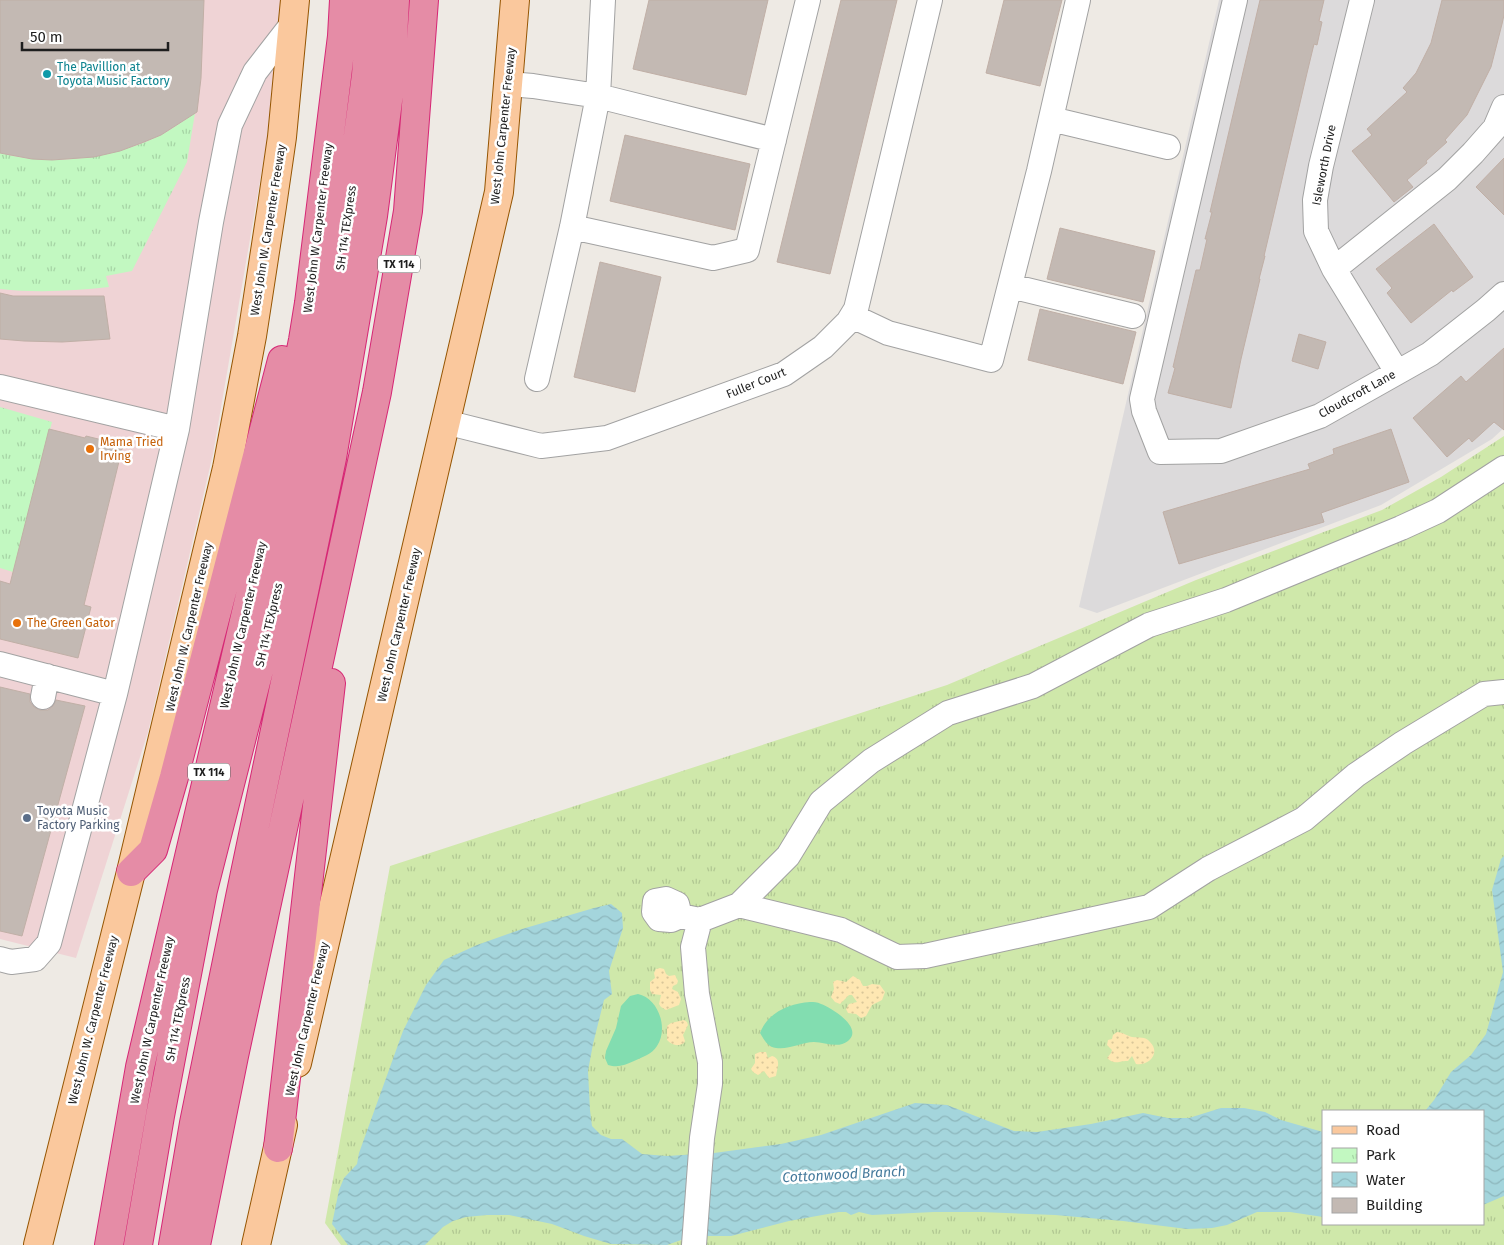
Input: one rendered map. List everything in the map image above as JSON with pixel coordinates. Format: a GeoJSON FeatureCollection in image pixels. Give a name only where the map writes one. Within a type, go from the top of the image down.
{"type":"FeatureCollection","features":[{"type":"Feature","properties":{"kind":"highway","name":"West John W Carpenter Freeway"},"geometry":{"type":"LineString","coordinates":[[109,1243],[140,1067],[262,544],[301,350],[309,304],[342,36],[344,0]]}},
{"type":"Feature","properties":{"kind":"highway","name":"SH 114 TEXpress"},"geometry":{"type":"LineString","coordinates":[[139,1242],[160,1116],[203,890],[274,610],[332,330],[365,85],[372,0]]}},
{"type":"Feature","properties":{"kind":"highway","name":"SH 114 TEXpress"},"geometry":{"type":"LineString","coordinates":[[185,1243],[194,1123],[338,429],[373,216],[391,78],[395,0]]}},
{"type":"Feature","properties":{"kind":"highway","name":"TX 114"},"geometry":{"type":"LineString","coordinates":[[185,1243],[234,1056],[378,392],[408,211],[424,0]]}},
{"type":"Feature","properties":{"kind":"highway"},"geometry":{"type":"LineString","coordinates":[[131,872],[152,850],[174,777],[287,338],[309,304]]}},
{"type":"Feature","properties":{"kind":"highway"},"geometry":{"type":"LineString","coordinates":[[278,1148],[349,524]]}},
{"type":"Feature","properties":{"kind":"main road","name":"West John Carpenter Freeway"},"geometry":{"type":"LineString","coordinates":[[256,1244],[499,192],[515,0]]}},
{"type":"Feature","properties":{"kind":"main road","name":"West John W. Carpenter Freeway"},"geometry":{"type":"LineString","coordinates":[[38,1245],[131,872],[226,468],[252,336],[280,147],[294,12]]}},
{"type":"Feature","properties":{"kind":"street"},"geometry":{"type":"LineString","coordinates":[[537,379],[572,227],[598,96],[603,0]]}},
{"type":"Feature","properties":{"kind":"street"},"geometry":{"type":"LineString","coordinates":[[572,227],[714,258],[748,250],[808,0]]}},
{"type":"Feature","properties":{"kind":"street","name":"Fuller Court"},"geometry":{"type":"LineString","coordinates":[[445,422],[542,446],[606,438],[784,374],[823,347],[848,322],[856,309],[930,0]]}},
{"type":"Feature","properties":{"kind":"street"},"geometry":{"type":"LineString","coordinates":[[852,316],[888,333],[991,360],[1051,119],[1078,0]]}},
{"type":"Feature","properties":{"kind":"street","name":"Cloudcroft Lane"},"geometry":{"type":"LineString","coordinates":[[1235,0],[1142,399],[1144,411],[1160,452],[1221,451],[1320,416],[1430,354],[1504,294]]}},
{"type":"Feature","properties":{"kind":"street","name":"Isleworth Drive"},"geometry":{"type":"LineString","coordinates":[[1362,0],[1314,200],[1316,231],[1334,269],[1397,372]]}},
{"type":"Feature","properties":{"kind":"street"},"geometry":{"type":"LineString","coordinates":[[0,958],[11,962],[35,959],[49,943],[115,694],[177,429],[211,222],[230,125],[256,72],[294,12]]}},
{"type":"Feature","properties":{"kind":"street"},"geometry":{"type":"LineString","coordinates":[[508,84],[598,96],[774,140]]}},
{"type":"Feature","properties":{"kind":"street"},"geometry":{"type":"LineString","coordinates":[[1334,269],[1447,179],[1495,128],[1504,107]]}},
{"type":"Feature","properties":{"kind":"street"},"geometry":{"type":"LineString","coordinates":[[1051,119],[1168,147]]}},
{"type":"Feature","properties":{"kind":"street"},"geometry":{"type":"LineString","coordinates":[[1010,286],[1132,316]]}},
{"type":"Feature","properties":{"kind":"street"},"geometry":{"type":"LineString","coordinates":[[0,387],[177,429]]}},
{"type":"Feature","properties":{"kind":"street"},"geometry":{"type":"LineString","coordinates":[[739,905],[788,856],[821,802],[871,761],[948,713],[1033,686],[1149,625],[1226,600],[1401,528],[1438,511],[1504,468]]}},
{"type":"Feature","properties":{"kind":"street"},"geometry":{"type":"LineString","coordinates":[[0,664],[45,686],[115,694]]}},
{"type":"Feature","properties":{"kind":"street"},"geometry":{"type":"LineString","coordinates":[[694,1244],[710,1062],[697,994],[690,918],[739,905],[841,930],[897,957],[925,956],[1149,906],[1208,869],[1304,819],[1356,775],[1403,743],[1484,694],[1504,692]]}},
{"type":"Feature","properties":{"kind":"shaded area"},"geometry":{"type":"Polygon","coordinates":[[[0,0],[281,0],[266,146],[213,454],[148,732],[76,958],[0,939],[0,0]]]}},
{"type":"Feature","properties":{"kind":"shaded area"},"geometry":{"type":"Polygon","coordinates":[[[1219,0],[1504,0],[1504,428],[1492,439],[1381,505],[1097,613],[1079,607],[1219,0]]]}},
{"type":"Feature","properties":{"kind":"green space"},"geometry":{"type":"Polygon","coordinates":[[[195,113],[187,162],[132,271],[106,276],[109,287],[54,291],[0,289],[0,153],[20,157],[60,160],[101,155],[140,144],[159,136],[195,113]]]}},
{"type":"Feature","properties":{"kind":"green space"},"geometry":{"type":"Polygon","coordinates":[[[0,407],[52,422],[13,572],[0,568],[0,407]]]}},
{"type":"Feature","properties":{"kind":"green space"},"geometry":{"type":"Polygon","coordinates":[[[1504,436],[1504,1245],[341,1245],[325,1223],[390,866],[947,685],[1196,580],[1382,510],[1441,477],[1504,436]]]}},
{"type":"Feature","properties":{"kind":"green space"},"geometry":{"type":"Polygon","coordinates":[[[638,994],[651,1001],[660,1015],[662,1031],[660,1039],[655,1049],[644,1057],[621,1066],[608,1065],[605,1058],[606,1051],[616,1028],[621,1006],[630,996],[638,994]]]}},
{"type":"Feature","properties":{"kind":"green space"},"geometry":{"type":"Polygon","coordinates":[[[817,1002],[826,1006],[845,1019],[852,1030],[852,1036],[848,1041],[840,1045],[809,1042],[781,1048],[773,1047],[766,1043],[760,1033],[768,1020],[787,1007],[817,1002]]]}},
{"type":"Feature","properties":{"kind":"sand"},"geometry":{"type":"Polygon","coordinates":[[[656,969],[664,969],[669,976],[675,975],[678,981],[672,989],[678,992],[681,999],[679,1005],[666,1010],[659,1004],[661,995],[652,994],[650,990],[650,982],[655,978],[654,973],[656,969]]]}},
{"type":"Feature","properties":{"kind":"sand"},"geometry":{"type":"Polygon","coordinates":[[[853,976],[860,980],[863,986],[880,985],[885,992],[882,1000],[872,1005],[866,1016],[861,1018],[856,1014],[848,1013],[846,1009],[849,1004],[857,1002],[852,995],[849,995],[840,1004],[831,997],[834,989],[833,982],[837,980],[846,982],[853,976]]]}},
{"type":"Feature","properties":{"kind":"sand"},"geometry":{"type":"Polygon","coordinates":[[[684,1020],[688,1025],[683,1035],[685,1041],[680,1045],[673,1044],[667,1040],[667,1026],[684,1020]]]}},
{"type":"Feature","properties":{"kind":"sand"},"geometry":{"type":"Polygon","coordinates":[[[1117,1032],[1148,1040],[1154,1050],[1152,1058],[1145,1063],[1136,1064],[1132,1056],[1128,1061],[1115,1062],[1107,1058],[1112,1050],[1107,1045],[1108,1040],[1112,1039],[1113,1035],[1117,1032]]]}},
{"type":"Feature","properties":{"kind":"sand"},"geometry":{"type":"Polygon","coordinates":[[[766,1052],[768,1058],[772,1056],[777,1059],[776,1076],[769,1078],[764,1071],[758,1075],[751,1069],[755,1063],[755,1054],[766,1052]]]}},
{"type":"Feature","properties":{"kind":"water"},"geometry":{"type":"Polygon","coordinates":[[[1504,856],[1504,1196],[1484,1205],[1484,1110],[1426,1110],[1451,1072],[1471,1055],[1486,1034],[1503,972],[1492,890],[1501,859],[1504,856]]]}},
{"type":"Feature","properties":{"kind":"water","name":"Cottonwood Branch"},"geometry":{"type":"Polygon","coordinates":[[[611,904],[622,913],[623,928],[609,971],[612,994],[604,1000],[588,1071],[592,1126],[601,1135],[611,1139],[622,1139],[642,1154],[667,1156],[714,1153],[781,1144],[821,1135],[915,1103],[947,1105],[1014,1131],[1037,1132],[1091,1124],[1143,1113],[1168,1118],[1189,1118],[1221,1108],[1244,1108],[1265,1112],[1281,1120],[1322,1132],[1322,1217],[1290,1212],[1257,1212],[1227,1225],[1187,1229],[1055,1215],[934,1212],[872,1215],[859,1212],[851,1215],[846,1212],[839,1212],[789,1221],[731,1236],[684,1239],[667,1245],[611,1244],[552,1224],[509,1215],[487,1215],[466,1217],[453,1221],[443,1227],[425,1245],[348,1245],[332,1224],[339,1190],[344,1178],[357,1164],[359,1153],[403,1031],[426,985],[444,960],[477,945],[522,929],[611,904]]]}},
{"type":"Feature","properties":{"kind":"building"},"geometry":{"type":"Polygon","coordinates":[[[0,0],[204,0],[201,78],[197,112],[161,135],[120,151],[94,157],[52,160],[32,159],[0,153],[0,0]]]}},
{"type":"Feature","properties":{"kind":"building"},"geometry":{"type":"Polygon","coordinates":[[[649,0],[768,0],[746,95],[633,69],[649,0]]]}},
{"type":"Feature","properties":{"kind":"building"},"geometry":{"type":"Polygon","coordinates":[[[841,0],[897,0],[830,274],[777,262],[841,0]]]}},
{"type":"Feature","properties":{"kind":"building"},"geometry":{"type":"Polygon","coordinates":[[[1004,0],[1062,0],[1040,86],[986,73],[1004,0]]]}},
{"type":"Feature","properties":{"kind":"building"},"geometry":{"type":"Polygon","coordinates":[[[1260,0],[1324,0],[1319,21],[1322,22],[1317,45],[1314,44],[1307,73],[1231,408],[1168,393],[1196,270],[1200,270],[1212,212],[1210,212],[1260,0]]]}},
{"type":"Feature","properties":{"kind":"building"},"geometry":{"type":"Polygon","coordinates":[[[1442,0],[1504,0],[1502,24],[1491,67],[1467,115],[1445,140],[1447,142],[1407,180],[1413,187],[1394,202],[1352,151],[1372,135],[1367,129],[1407,92],[1403,88],[1416,73],[1431,43],[1442,0]]]}},
{"type":"Feature","properties":{"kind":"building"},"geometry":{"type":"Polygon","coordinates":[[[625,135],[750,164],[735,230],[610,201],[625,135]]]}},
{"type":"Feature","properties":{"kind":"building"},"geometry":{"type":"Polygon","coordinates":[[[1504,158],[1504,215],[1476,187],[1504,158]]]}},
{"type":"Feature","properties":{"kind":"building"},"geometry":{"type":"Polygon","coordinates":[[[1434,224],[1473,277],[1453,292],[1452,290],[1411,323],[1387,293],[1392,288],[1376,269],[1434,224]]]}},
{"type":"Feature","properties":{"kind":"building"},"geometry":{"type":"Polygon","coordinates":[[[1060,228],[1155,251],[1143,302],[1047,279],[1060,228]]]}},
{"type":"Feature","properties":{"kind":"building"},"geometry":{"type":"Polygon","coordinates":[[[600,262],[661,277],[635,392],[574,377],[600,262]]]}},
{"type":"Feature","properties":{"kind":"building"},"geometry":{"type":"Polygon","coordinates":[[[0,293],[13,296],[104,296],[110,339],[62,342],[0,339],[0,293]]]}},
{"type":"Feature","properties":{"kind":"building"},"geometry":{"type":"Polygon","coordinates":[[[1040,309],[1136,332],[1123,384],[1028,360],[1040,309]]]}},
{"type":"Feature","properties":{"kind":"building"},"geometry":{"type":"Polygon","coordinates":[[[1299,334],[1326,342],[1318,369],[1292,361],[1299,334]]]}},
{"type":"Feature","properties":{"kind":"building"},"geometry":{"type":"Polygon","coordinates":[[[1504,348],[1504,430],[1494,422],[1472,442],[1469,438],[1447,457],[1413,418],[1461,376],[1466,382],[1504,348]]]}},
{"type":"Feature","properties":{"kind":"building"},"geometry":{"type":"Polygon","coordinates":[[[49,429],[123,445],[84,605],[91,607],[78,658],[0,639],[0,581],[10,584],[49,429]]]}},
{"type":"Feature","properties":{"kind":"building"},"geometry":{"type":"Polygon","coordinates":[[[1391,429],[1409,482],[1321,513],[1324,522],[1179,564],[1163,512],[1310,469],[1308,464],[1334,454],[1333,449],[1391,429]]]}},
{"type":"Feature","properties":{"kind":"building","name":"Toyota Music Factory Parking"},"geometry":{"type":"Polygon","coordinates":[[[0,687],[30,694],[30,702],[40,710],[48,710],[56,700],[85,706],[22,936],[0,931],[0,687]]]}},
{"type":"Feature","properties":{"kind":"place","name":"The Pavillion at Toyota Music Factory"},"geometry":{"type":"Point","coordinates":[47,74]}},
{"type":"Feature","properties":{"kind":"place","name":"Mama Tried Irving"},"geometry":{"type":"Point","coordinates":[90,449]}},
{"type":"Feature","properties":{"kind":"place","name":"The Green Gator"},"geometry":{"type":"Point","coordinates":[17,623]}},
{"type":"Feature","properties":{"kind":"place","name":"Toyota Music Factory Parking"},"geometry":{"type":"Point","coordinates":[27,818]}}]}
